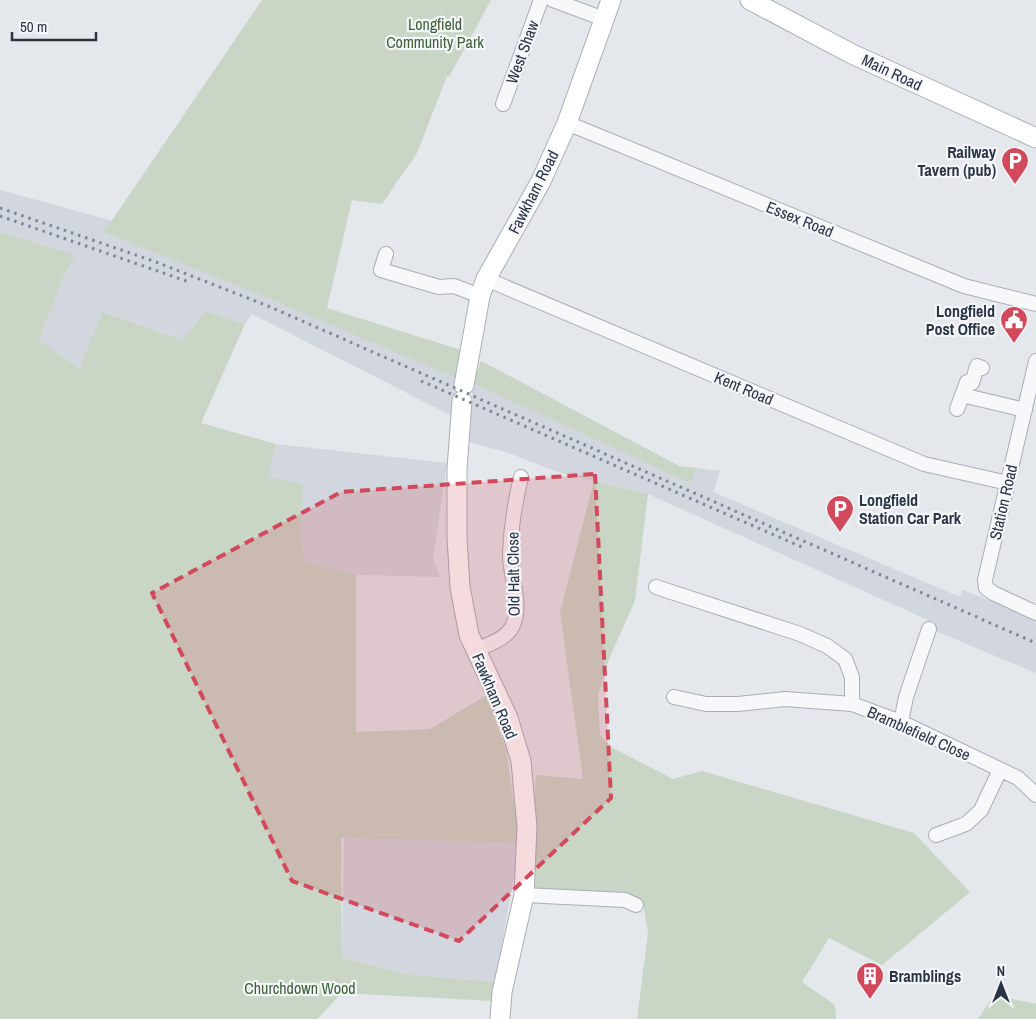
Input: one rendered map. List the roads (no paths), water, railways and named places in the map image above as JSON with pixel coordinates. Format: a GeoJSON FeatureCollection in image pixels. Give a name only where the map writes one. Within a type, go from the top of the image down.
{"type":"FeatureCollection","features":[{"type":"Feature","properties":{"kind":"street","name":"West Shaw"},"geometry":{"type":"LineString","coordinates":[[503,104],[541,0]]}},
{"type":"Feature","properties":{"kind":"street"},"geometry":{"type":"LineString","coordinates":[[553,0],[604,19]]}},
{"type":"Feature","properties":{"kind":"street","name":"Fawkham Road"},"geometry":{"type":"LineString","coordinates":[[500,1019],[502,992],[524,896],[528,827],[521,761],[508,718],[469,635],[460,587],[457,537],[457,469],[463,393],[483,288],[541,181],[567,123],[611,0]]}},
{"type":"Feature","properties":{"kind":"street","name":"Main Road"},"geometry":{"type":"LineString","coordinates":[[750,0],[852,54],[1036,138]]}},
{"type":"Feature","properties":{"kind":"street","name":"Essex Road"},"geometry":{"type":"LineString","coordinates":[[567,123],[974,289],[1036,304]]}},
{"type":"Feature","properties":{"kind":"street","name":"Kent Road"},"geometry":{"type":"LineString","coordinates":[[386,254],[382,270],[440,287],[483,288],[924,464],[1008,483]]}},
{"type":"Feature","properties":{"kind":"street","name":"Station Road"},"geometry":{"type":"LineString","coordinates":[[1036,360],[985,584],[986,588],[993,593],[1036,614]]}},
{"type":"Feature","properties":{"kind":"street"},"geometry":{"type":"LineString","coordinates":[[957,408],[967,382],[972,384],[977,366],[982,368]]}},
{"type":"Feature","properties":{"kind":"street"},"geometry":{"type":"LineString","coordinates":[[962,395],[1025,410]]}},
{"type":"Feature","properties":{"kind":"street","name":"Old Halt Close"},"geometry":{"type":"LineString","coordinates":[[476,650],[499,640],[507,634],[513,625],[516,614],[510,555],[514,505],[521,477]]}},
{"type":"Feature","properties":{"kind":"street"},"geometry":{"type":"LineString","coordinates":[[656,587],[800,634],[827,646],[845,660],[852,677],[852,704]]}},
{"type":"Feature","properties":{"kind":"street"},"geometry":{"type":"LineString","coordinates":[[901,722],[906,697],[929,629]]}},
{"type":"Feature","properties":{"kind":"street","name":"Bramblefield Close"},"geometry":{"type":"LineString","coordinates":[[674,697],[706,704],[785,699],[852,704],[901,722],[1018,778],[1036,795]]}},
{"type":"Feature","properties":{"kind":"street"},"geometry":{"type":"LineString","coordinates":[[936,835],[966,824],[981,810],[1000,770]]}},
{"type":"Feature","properties":{"kind":"street"},"geometry":{"type":"LineString","coordinates":[[524,896],[625,900],[636,905]]}},
{"type":"Feature","properties":{"kind":"railway"},"geometry":{"type":"LineString","coordinates":[[0,208],[156,262],[268,306],[1036,643]]}},
{"type":"Feature","properties":{"kind":"railway"},"geometry":{"type":"LineString","coordinates":[[0,216],[189,282]]}},
{"type":"Feature","properties":{"kind":"railway"},"geometry":{"type":"LineString","coordinates":[[421,381],[804,548]]}},
{"type":"Feature","properties":{"kind":"place","name":"Railway Tavern (pub)"},"geometry":{"type":"Point","coordinates":[1015,185]}},
{"type":"Feature","properties":{"kind":"place","name":"Longfield Post Office"},"geometry":{"type":"Point","coordinates":[1014,344]}},
{"type":"Feature","properties":{"kind":"place","name":"Longfield Station Car Park"},"geometry":{"type":"Point","coordinates":[840,533]}},
{"type":"Feature","properties":{"kind":"place","name":"Bramblings"},"geometry":{"type":"Point","coordinates":[870,1000]}},
{"type":"Feature","properties":{"kind":"park label","name":"Longfield Community Park"},"geometry":{"type":"Point","coordinates":[435,33]}},
{"type":"Feature","properties":{"kind":"park label","name":"Churchdown Wood"},"geometry":{"type":"Point","coordinates":[300,988]}}]}
